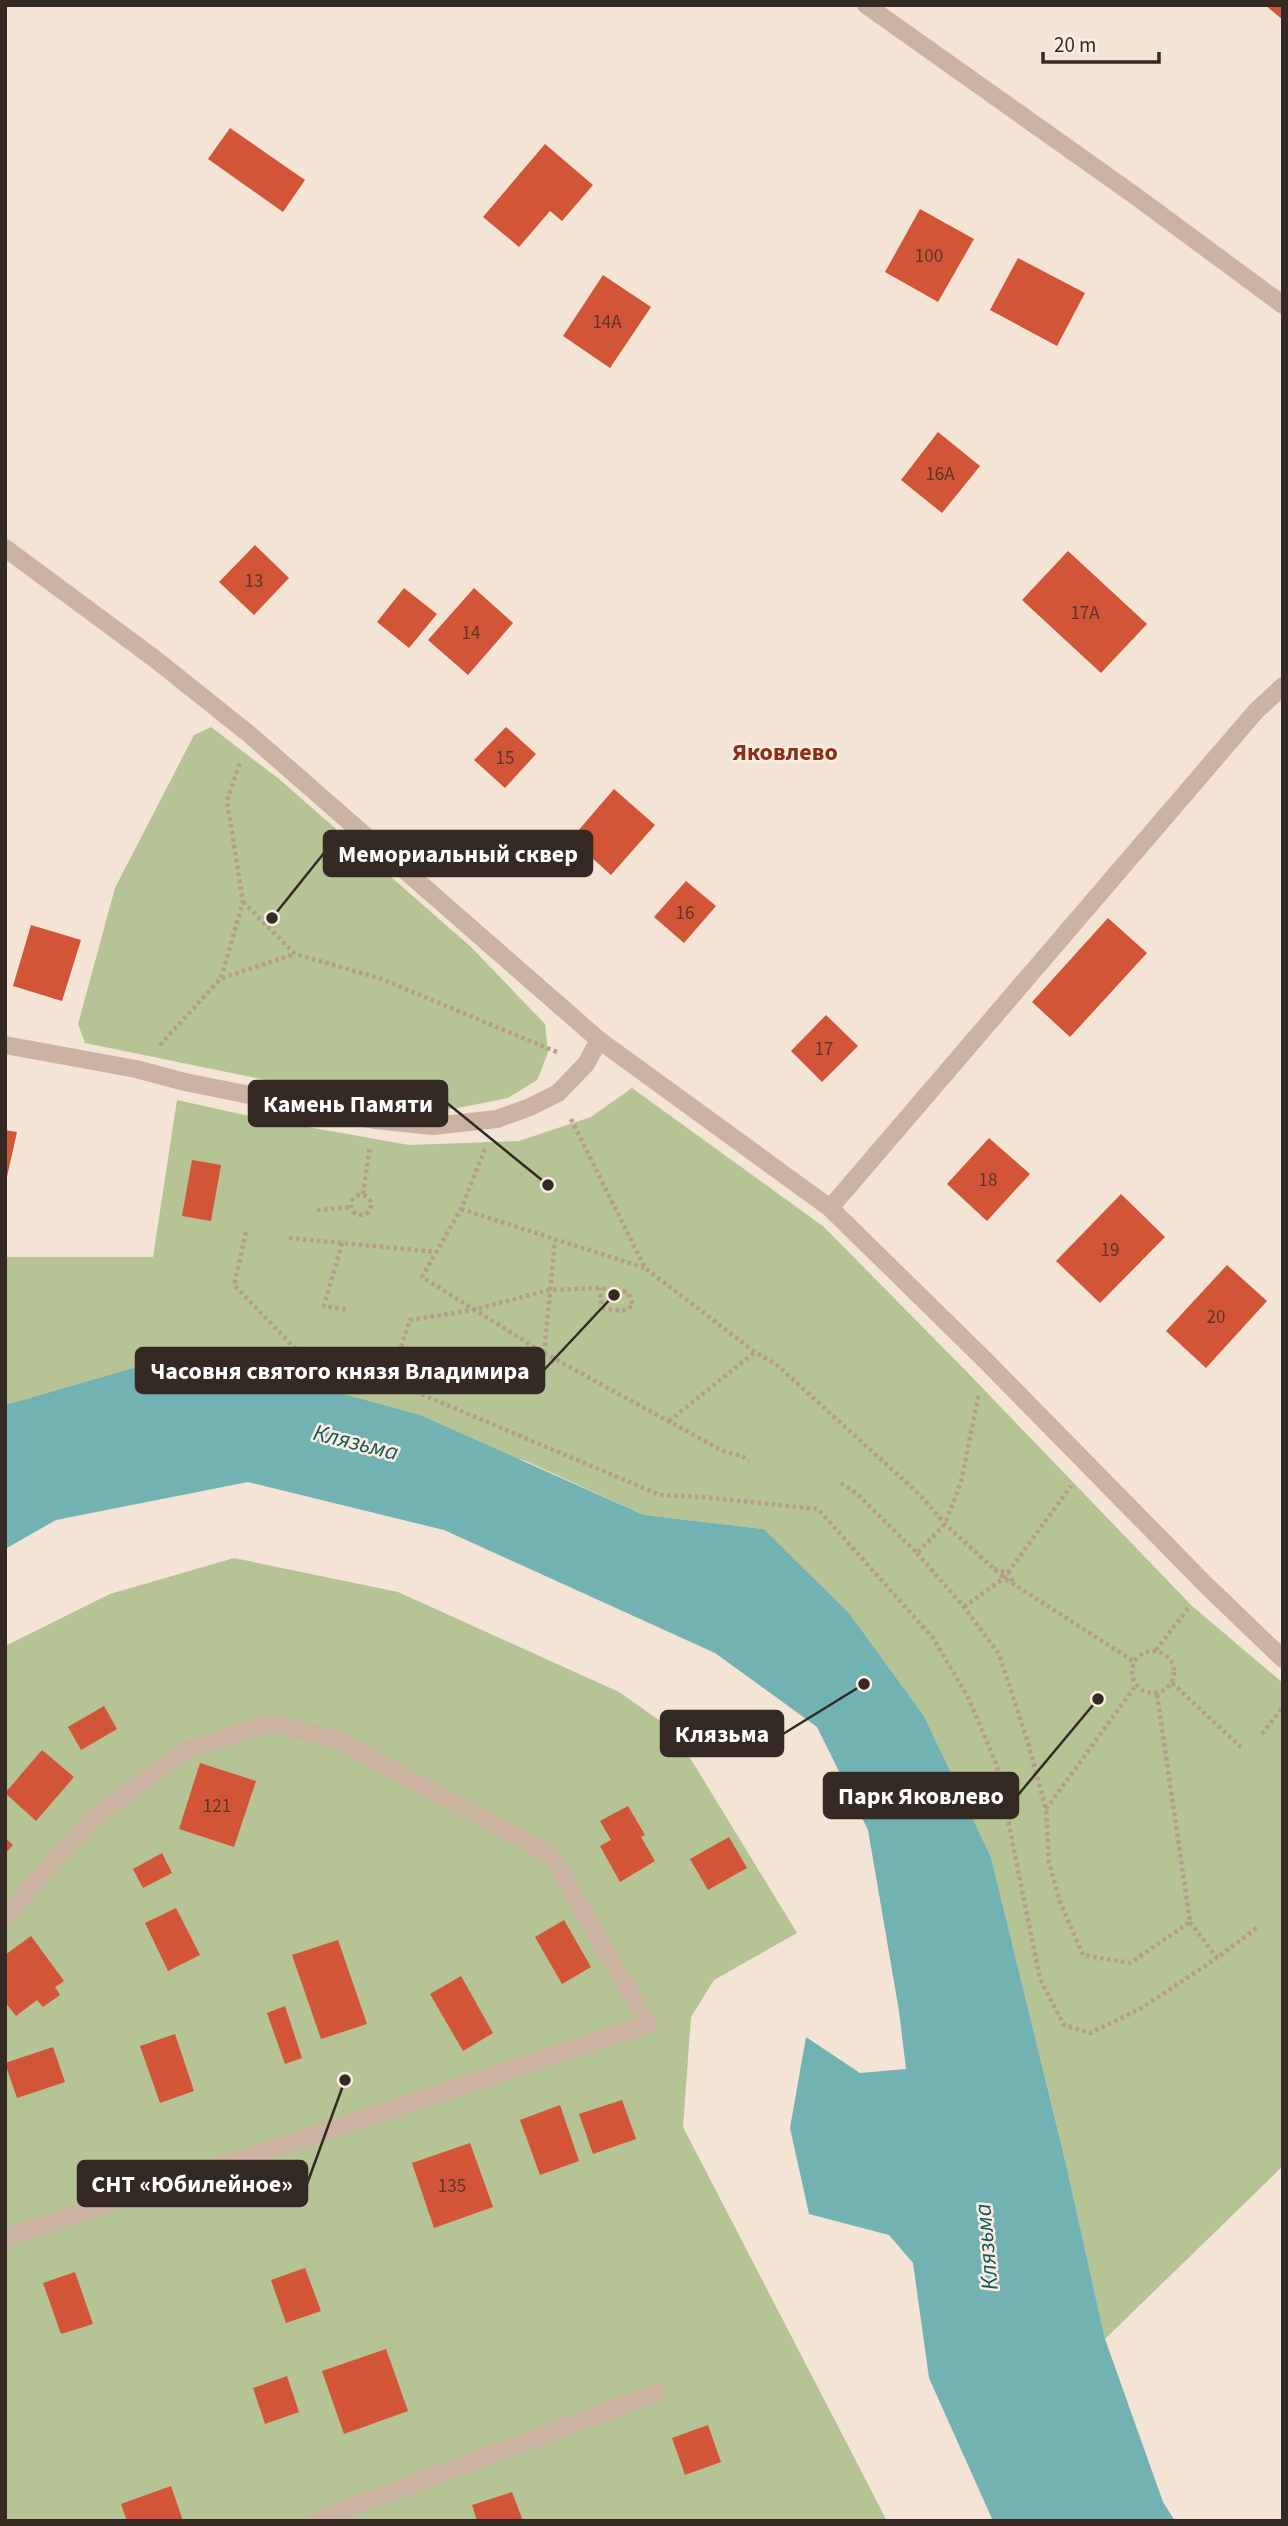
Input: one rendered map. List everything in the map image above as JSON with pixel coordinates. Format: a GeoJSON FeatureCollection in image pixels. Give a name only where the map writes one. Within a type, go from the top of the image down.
{"type":"FeatureCollection","features":[{"type":"Feature","properties":{"kind":"street"},"geometry":{"type":"LineString","coordinates":[[866,5],[1134,195],[1283,305]]}},
{"type":"Feature","properties":{"kind":"street"},"geometry":{"type":"LineString","coordinates":[[5,548],[155,659],[248,734],[600,1040],[830,1208],[986,1361],[1206,1586],[1283,1659]]}},
{"type":"Feature","properties":{"kind":"street"},"geometry":{"type":"LineString","coordinates":[[830,1208],[1256,711],[1283,686]]}},
{"type":"Feature","properties":{"kind":"street"},"geometry":{"type":"LineString","coordinates":[[5,1045],[136,1069],[185,1082],[374,1120],[433,1126],[497,1119],[558,1093],[586,1064],[600,1040]]}},
{"type":"Feature","properties":{"kind":"street"},"geometry":{"type":"LineString","coordinates":[[5,1917],[99,1814],[142,1782],[185,1751],[270,1723],[336,1739],[551,1855],[648,2024],[5,2238]]}},
{"type":"Feature","properties":{"kind":"street"},"geometry":{"type":"LineString","coordinates":[[314,2521],[656,2393]]}},
{"type":"Feature","properties":{"kind":"path"},"geometry":{"type":"LineString","coordinates":[[136,1069],[222,978],[243,902],[227,801],[248,734]]}},
{"type":"Feature","properties":{"kind":"path"},"geometry":{"type":"LineString","coordinates":[[243,902],[295,954],[379,978],[586,1064]]}},
{"type":"Feature","properties":{"kind":"path"},"geometry":{"type":"LineString","coordinates":[[222,978],[295,954]]}},
{"type":"Feature","properties":{"kind":"path"},"geometry":{"type":"LineString","coordinates":[[558,1093],[645,1268]]}},
{"type":"Feature","properties":{"kind":"path"},"geometry":{"type":"LineString","coordinates":[[497,1119],[461,1209],[422,1278],[544,1353],[723,1451],[742,1456],[749,1461]]}},
{"type":"Feature","properties":{"kind":"path"},"geometry":{"type":"LineString","coordinates":[[363,1194],[374,1120]]}},
{"type":"Feature","properties":{"kind":"path"},"geometry":{"type":"LineString","coordinates":[[357,1196],[367,1196],[372,1202],[371,1209],[363,1216],[354,1213],[351,1207],[352,1200],[357,1196]]}},
{"type":"Feature","properties":{"kind":"path"},"geometry":{"type":"LineString","coordinates":[[317,1210],[351,1207]]}},
{"type":"Feature","properties":{"kind":"path"},"geometry":{"type":"LineString","coordinates":[[461,1209],[645,1268],[755,1352],[777,1365],[920,1495],[945,1524],[1015,1587],[1135,1662]]}},
{"type":"Feature","properties":{"kind":"path"},"geometry":{"type":"LineString","coordinates":[[246,1232],[234,1285],[310,1364],[369,1360],[390,1381],[660,1494],[818,1509],[933,1638],[968,1697],[997,1766],[1040,1979],[1064,2025],[1090,2033],[1140,2009],[1258,1927]]}},
{"type":"Feature","properties":{"kind":"path"},"geometry":{"type":"LineString","coordinates":[[289,1238],[436,1252]]}},
{"type":"Feature","properties":{"kind":"path"},"geometry":{"type":"LineString","coordinates":[[544,1353],[555,1241]]}},
{"type":"Feature","properties":{"kind":"path"},"geometry":{"type":"LineString","coordinates":[[342,1243],[324,1306],[349,1310]]}},
{"type":"Feature","properties":{"kind":"path"},"geometry":{"type":"LineString","coordinates":[[390,1381],[410,1320],[473,1310],[549,1290],[599,1288],[628,1292],[634,1306],[622,1311],[602,1308],[599,1288]]}},
{"type":"Feature","properties":{"kind":"path"},"geometry":{"type":"LineString","coordinates":[[669,1421],[755,1352]]}},
{"type":"Feature","properties":{"kind":"path"},"geometry":{"type":"LineString","coordinates":[[917,1553],[945,1524],[961,1482],[986,1361]]}},
{"type":"Feature","properties":{"kind":"path"},"geometry":{"type":"LineString","coordinates":[[964,1607],[1009,1573],[1086,1465]]}},
{"type":"Feature","properties":{"kind":"path"},"geometry":{"type":"LineString","coordinates":[[841,1483],[857,1494],[917,1553],[964,1607],[999,1654],[1046,1809],[1049,1862],[1060,1902],[1083,1955],[1130,1963],[1190,1922]]}},
{"type":"Feature","properties":{"kind":"path"},"geometry":{"type":"LineString","coordinates":[[993,1569],[1009,1573]]}},
{"type":"Feature","properties":{"kind":"path"},"geometry":{"type":"LineString","coordinates":[[1009,1573],[1015,1587]]}},
{"type":"Feature","properties":{"kind":"path"},"geometry":{"type":"LineString","coordinates":[[1156,1650],[1206,1586]]}},
{"type":"Feature","properties":{"kind":"path"},"geometry":{"type":"LineString","coordinates":[[1156,1650],[1163,1652],[1175,1669],[1172,1683],[1157,1694],[1145,1692],[1136,1685],[1132,1671],[1135,1662],[1142,1654],[1156,1650]]}},
{"type":"Feature","properties":{"kind":"path"},"geometry":{"type":"LineString","coordinates":[[1172,1683],[1241,1747]]}},
{"type":"Feature","properties":{"kind":"path"},"geometry":{"type":"LineString","coordinates":[[1046,1809],[1136,1685]]}},
{"type":"Feature","properties":{"kind":"path"},"geometry":{"type":"LineString","coordinates":[[1157,1694],[1190,1922],[1217,1958]]}},
{"type":"Feature","properties":{"kind":"path"},"geometry":{"type":"LineString","coordinates":[[1262,1734],[1283,1707]]}},
{"type":"Feature","properties":{"kind":"green space"},"geometry":{"type":"Polygon","coordinates":[[[211,727],[279,779],[471,947],[545,1024],[548,1053],[537,1080],[508,1098],[453,1109],[389,1105],[85,1043],[78,1024],[115,888],[194,735],[211,727]]]}},
{"type":"Feature","properties":{"kind":"green space"},"geometry":{"type":"Polygon","coordinates":[[[632,1088],[824,1227],[1192,1606],[1283,1683],[1283,2166],[1105,2339],[1066,2164],[991,1857],[924,1716],[849,1613],[764,1529],[644,1515],[526,1461],[140,1366],[5,1405],[5,1257],[153,1257],[177,1100],[263,1119],[409,1145],[519,1141],[591,1117],[632,1088]]]}},
{"type":"Feature","properties":{"kind":"green space"},"geometry":{"type":"Polygon","coordinates":[[[234,1558],[398,1592],[619,1692],[673,1730],[797,1933],[714,1980],[691,2017],[683,2127],[887,2521],[5,2521],[5,1646],[110,1594],[234,1558]]]}},
{"type":"Feature","properties":{"kind":"water"},"geometry":{"type":"Polygon","coordinates":[[[140,1366],[306,1384],[420,1415],[644,1515],[764,1529],[849,1613],[924,1716],[991,1857],[1066,2164],[1105,2339],[1163,2502],[1175,2521],[993,2521],[929,2378],[913,2263],[889,2235],[809,2214],[790,2128],[806,2037],[860,2073],[906,2069],[899,2011],[868,1830],[817,1727],[715,1653],[444,1530],[248,1482],[56,1520],[5,1549],[5,1405],[140,1366]]]}},
{"type":"Feature","properties":{"kind":"building"},"geometry":{"type":"Polygon","coordinates":[[[1265,5],[1283,5],[1283,20],[1265,5]]]}},
{"type":"Feature","properties":{"kind":"building"},"geometry":{"type":"Polygon","coordinates":[[[230,128],[305,180],[283,212],[208,159],[230,128]]]}},
{"type":"Feature","properties":{"kind":"building"},"geometry":{"type":"Polygon","coordinates":[[[545,144],[593,185],[562,221],[550,211],[519,247],[483,217],[545,144]]]}},
{"type":"Feature","properties":{"kind":"building"},"geometry":{"type":"Polygon","coordinates":[[[920,209],[974,239],[938,302],[885,272],[920,209]]]}},
{"type":"Feature","properties":{"kind":"building"},"geometry":{"type":"Polygon","coordinates":[[[1018,258],[1085,293],[1057,346],[990,310],[1018,258]]]}},
{"type":"Feature","properties":{"kind":"building"},"geometry":{"type":"Polygon","coordinates":[[[603,275],[651,307],[610,368],[563,336],[603,275]]]}},
{"type":"Feature","properties":{"kind":"building"},"geometry":{"type":"Polygon","coordinates":[[[938,432],[980,466],[942,513],[901,480],[938,432]]]}},
{"type":"Feature","properties":{"kind":"building"},"geometry":{"type":"Polygon","coordinates":[[[255,545],[289,578],[254,615],[219,582],[255,545]]]}},
{"type":"Feature","properties":{"kind":"building"},"geometry":{"type":"Polygon","coordinates":[[[1068,551],[1147,624],[1101,673],[1022,600],[1068,551]]]}},
{"type":"Feature","properties":{"kind":"building"},"geometry":{"type":"Polygon","coordinates":[[[404,588],[437,614],[409,648],[377,622],[404,588]]]}},
{"type":"Feature","properties":{"kind":"building"},"geometry":{"type":"Polygon","coordinates":[[[474,588],[513,623],[468,675],[428,640],[474,588]]]}},
{"type":"Feature","properties":{"kind":"building"},"geometry":{"type":"Polygon","coordinates":[[[506,727],[536,754],[505,788],[474,760],[506,727]]]}},
{"type":"Feature","properties":{"kind":"building"},"geometry":{"type":"Polygon","coordinates":[[[614,789],[655,825],[611,875],[571,839],[614,789]]]}},
{"type":"Feature","properties":{"kind":"building"},"geometry":{"type":"Polygon","coordinates":[[[686,881],[716,906],[684,943],[654,917],[686,881]]]}},
{"type":"Feature","properties":{"kind":"building"},"geometry":{"type":"Polygon","coordinates":[[[1108,918],[1147,953],[1070,1037],[1032,1002],[1108,918]]]}},
{"type":"Feature","properties":{"kind":"building"},"geometry":{"type":"Polygon","coordinates":[[[31,925],[81,940],[62,1001],[13,986],[31,925]]]}},
{"type":"Feature","properties":{"kind":"building"},"geometry":{"type":"Polygon","coordinates":[[[826,1015],[858,1046],[822,1082],[791,1051],[826,1015]]]}},
{"type":"Feature","properties":{"kind":"building"},"geometry":{"type":"Polygon","coordinates":[[[5,1130],[17,1132],[6,1181],[5,1181],[5,1130]]]}},
{"type":"Feature","properties":{"kind":"building"},"geometry":{"type":"Polygon","coordinates":[[[989,1138],[1030,1174],[987,1221],[947,1184],[989,1138]]]}},
{"type":"Feature","properties":{"kind":"building"},"geometry":{"type":"Polygon","coordinates":[[[192,1160],[221,1165],[211,1221],[182,1216],[192,1160]]]}},
{"type":"Feature","properties":{"kind":"building"},"geometry":{"type":"Polygon","coordinates":[[[1121,1194],[1165,1237],[1100,1303],[1056,1261],[1121,1194]]]}},
{"type":"Feature","properties":{"kind":"building"},"geometry":{"type":"Polygon","coordinates":[[[1227,1265],[1267,1301],[1206,1368],[1166,1331],[1227,1265]]]}},
{"type":"Feature","properties":{"kind":"building"},"geometry":{"type":"Polygon","coordinates":[[[104,1706],[117,1729],[81,1750],[68,1727],[104,1706]]]}},
{"type":"Feature","properties":{"kind":"building"},"geometry":{"type":"Polygon","coordinates":[[[42,1750],[74,1777],[36,1821],[5,1793],[42,1750]]]}},
{"type":"Feature","properties":{"kind":"building"},"geometry":{"type":"Polygon","coordinates":[[[200,1763],[256,1781],[234,1847],[179,1829],[200,1763]]]}},
{"type":"Feature","properties":{"kind":"building"},"geometry":{"type":"Polygon","coordinates":[[[628,1806],[645,1835],[641,1837],[655,1861],[620,1882],[600,1846],[611,1840],[600,1821],[628,1806]]]}},
{"type":"Feature","properties":{"kind":"building"},"geometry":{"type":"Polygon","coordinates":[[[729,1837],[747,1868],[708,1890],[690,1859],[729,1837]]]}},
{"type":"Feature","properties":{"kind":"building"},"geometry":{"type":"Polygon","coordinates":[[[5,1838],[13,1845],[5,1854],[5,1838]]]}},
{"type":"Feature","properties":{"kind":"building"},"geometry":{"type":"Polygon","coordinates":[[[162,1853],[172,1873],[143,1888],[133,1869],[162,1853]]]}},
{"type":"Feature","properties":{"kind":"building"},"geometry":{"type":"Polygon","coordinates":[[[176,1908],[200,1955],[168,1971],[145,1923],[176,1908]]]}},
{"type":"Feature","properties":{"kind":"building"},"geometry":{"type":"Polygon","coordinates":[[[564,1920],[591,1967],[562,1984],[535,1937],[564,1920]]]}},
{"type":"Feature","properties":{"kind":"building"},"geometry":{"type":"Polygon","coordinates":[[[31,1936],[64,1981],[55,1987],[60,1995],[43,2007],[37,2000],[16,2016],[5,2002],[5,1955],[31,1936]]]}},
{"type":"Feature","properties":{"kind":"building"},"geometry":{"type":"Polygon","coordinates":[[[338,1940],[367,2024],[321,2039],[292,1955],[338,1940]]]}},
{"type":"Feature","properties":{"kind":"building"},"geometry":{"type":"Polygon","coordinates":[[[461,1976],[493,2033],[463,2051],[430,1994],[461,1976]]]}},
{"type":"Feature","properties":{"kind":"building"},"geometry":{"type":"Polygon","coordinates":[[[285,2006],[302,2058],[285,2064],[267,2013],[285,2006]]]}},
{"type":"Feature","properties":{"kind":"building"},"geometry":{"type":"Polygon","coordinates":[[[175,2034],[194,2091],[160,2103],[140,2046],[175,2034]]]}},
{"type":"Feature","properties":{"kind":"building"},"geometry":{"type":"Polygon","coordinates":[[[53,2047],[65,2082],[17,2098],[5,2063],[53,2047]]]}},
{"type":"Feature","properties":{"kind":"building"},"geometry":{"type":"Polygon","coordinates":[[[622,2100],[636,2139],[593,2154],[579,2114],[622,2100]]]}},
{"type":"Feature","properties":{"kind":"building"},"geometry":{"type":"Polygon","coordinates":[[[560,2105],[579,2161],[540,2175],[520,2120],[560,2105]]]}},
{"type":"Feature","properties":{"kind":"building"},"geometry":{"type":"Polygon","coordinates":[[[470,2143],[493,2207],[434,2228],[412,2163],[470,2143]]]}},
{"type":"Feature","properties":{"kind":"building"},"geometry":{"type":"Polygon","coordinates":[[[305,2268],[321,2311],[286,2323],[271,2280],[305,2268]]]}},
{"type":"Feature","properties":{"kind":"building"},"geometry":{"type":"Polygon","coordinates":[[[75,2272],[93,2324],[61,2334],[43,2283],[75,2272]]]}},
{"type":"Feature","properties":{"kind":"building"},"geometry":{"type":"Polygon","coordinates":[[[386,2349],[408,2411],[344,2434],[322,2371],[386,2349]]]}},
{"type":"Feature","properties":{"kind":"building"},"geometry":{"type":"Polygon","coordinates":[[[287,2376],[299,2412],[265,2424],[253,2388],[287,2376]]]}},
{"type":"Feature","properties":{"kind":"building"},"geometry":{"type":"Polygon","coordinates":[[[708,2425],[721,2462],[685,2475],[672,2438],[708,2425]]]}},
{"type":"Feature","properties":{"kind":"building"},"geometry":{"type":"Polygon","coordinates":[[[171,2486],[183,2521],[127,2521],[121,2504],[171,2486]]]}},
{"type":"Feature","properties":{"kind":"building"},"geometry":{"type":"Polygon","coordinates":[[[512,2492],[523,2521],[477,2521],[472,2505],[512,2492]]]}},
{"type":"Feature","properties":{"kind":"place","name":"Мемориальный сквер"},"geometry":{"type":"Point","coordinates":[272,918]}},
{"type":"Feature","properties":{"kind":"place","name":"Камень Памяти"},"geometry":{"type":"Point","coordinates":[548,1185]}},
{"type":"Feature","properties":{"kind":"place","name":"Часовня святого князя Владимира"},"geometry":{"type":"Point","coordinates":[614,1295]}},
{"type":"Feature","properties":{"kind":"place","name":"Клязьма"},"geometry":{"type":"Point","coordinates":[864,1684]}},
{"type":"Feature","properties":{"kind":"place","name":"Парк Яковлево"},"geometry":{"type":"Point","coordinates":[1098,1699]}},
{"type":"Feature","properties":{"kind":"place","name":"СНТ «Юбилейное»"},"geometry":{"type":"Point","coordinates":[345,2080]}},
{"type":"Feature","properties":{"kind":"district","name":"Яковлево"},"geometry":{"type":"Point","coordinates":[785,752]}}]}
